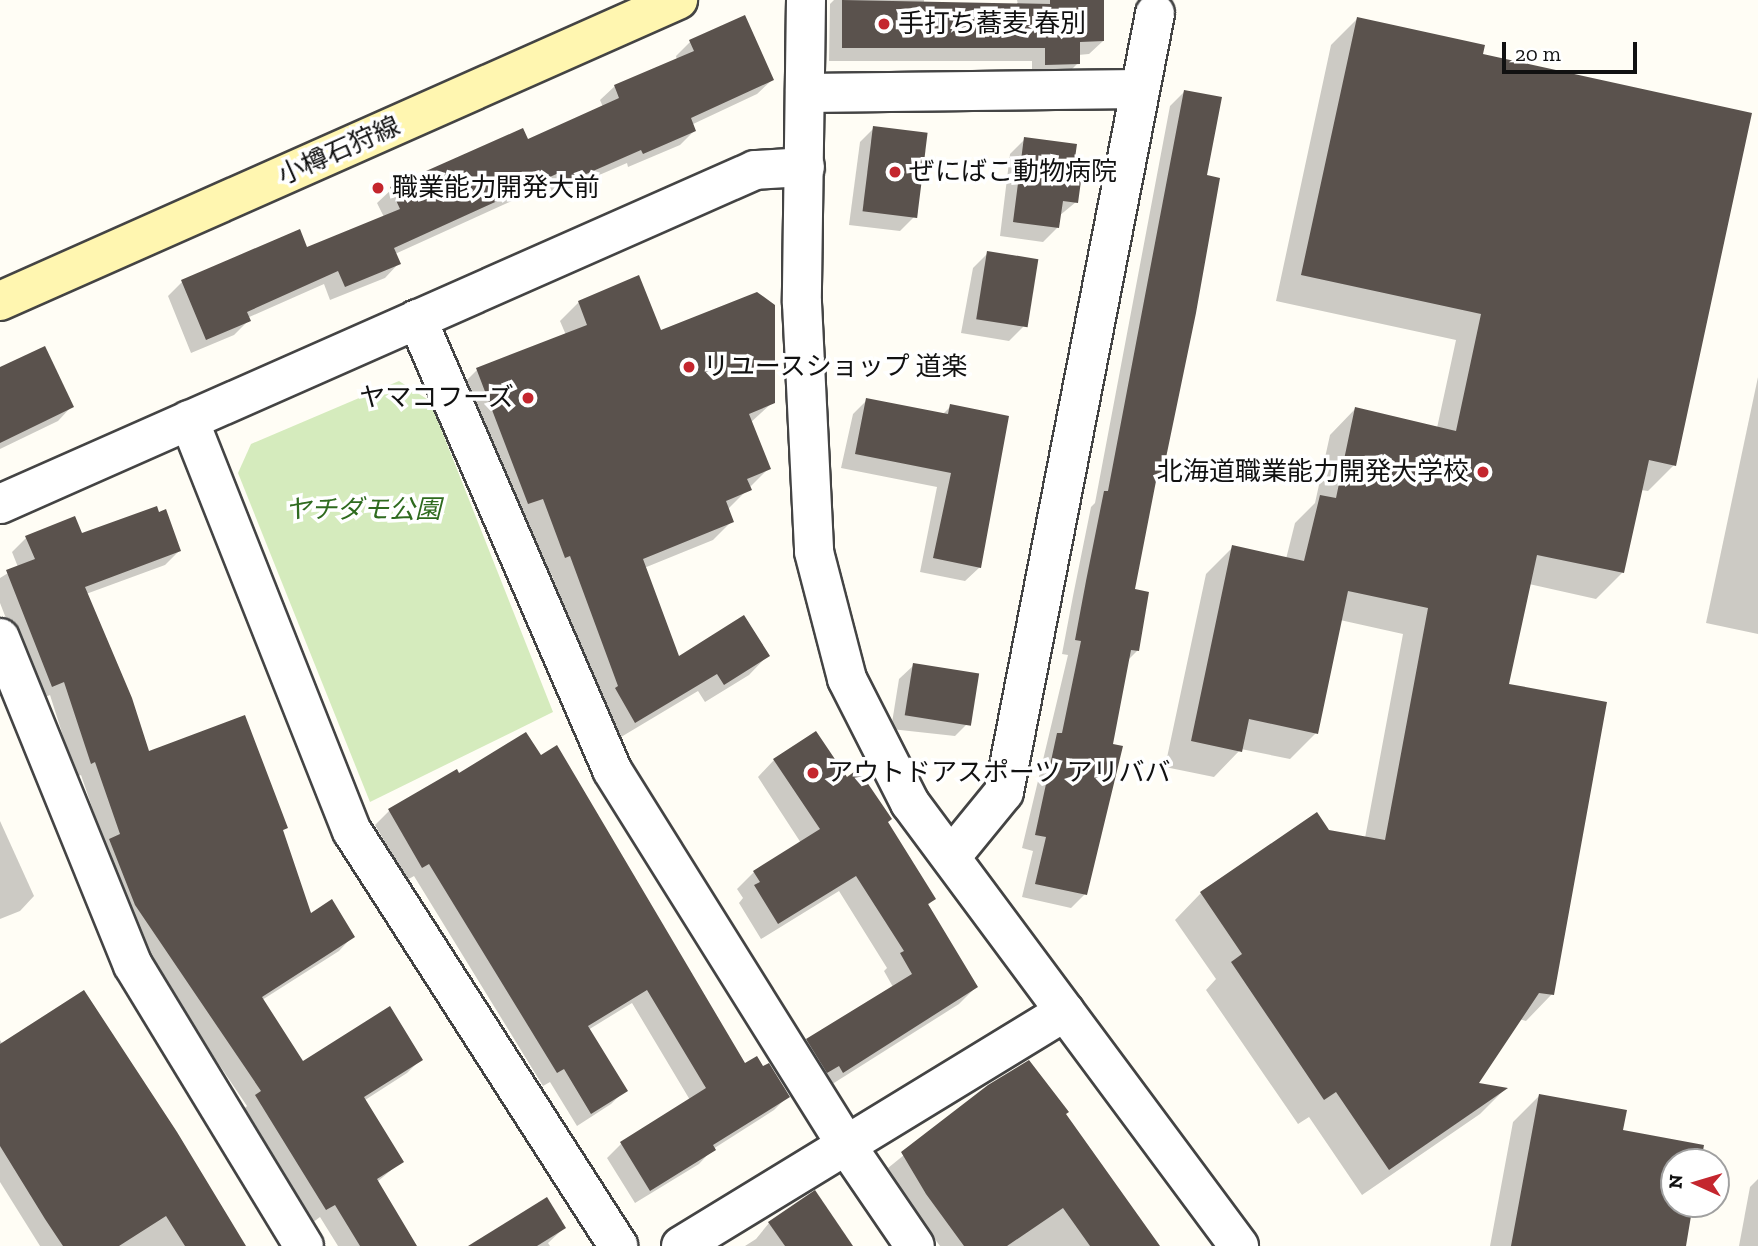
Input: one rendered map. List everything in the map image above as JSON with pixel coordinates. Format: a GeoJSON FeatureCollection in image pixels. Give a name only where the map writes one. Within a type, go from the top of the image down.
{"type":"FeatureCollection","features":[{"type":"Feature","properties":{"kind":"main road","name":"小樽石狩線"},"geometry":{"type":"LineString","coordinates":[[0,301],[678,0]]}},
{"type":"Feature","properties":{"kind":"street"},"geometry":{"type":"LineString","coordinates":[[806,0],[803,303],[814,552],[847,679],[910,803],[1238,1246]]}},
{"type":"Feature","properties":{"kind":"street"},"geometry":{"type":"LineString","coordinates":[[951,857],[1004,792],[1155,14]]}},
{"type":"Feature","properties":{"kind":"street"},"geometry":{"type":"LineString","coordinates":[[805,93],[1140,89]]}},
{"type":"Feature","properties":{"kind":"street"},"geometry":{"type":"LineString","coordinates":[[0,504],[755,170],[804,167]]}},
{"type":"Feature","properties":{"kind":"street"},"geometry":{"type":"LineString","coordinates":[[417,319],[612,770],[846,1145],[915,1246]]}},
{"type":"Feature","properties":{"kind":"street"},"geometry":{"type":"LineString","coordinates":[[189,420],[352,831],[618,1246]]}},
{"type":"Feature","properties":{"kind":"street"},"geometry":{"type":"LineString","coordinates":[[0,638],[133,965],[304,1246]]}},
{"type":"Feature","properties":{"kind":"street"},"geometry":{"type":"LineString","coordinates":[[681,1246],[1065,1012]]}},
{"type":"Feature","properties":{"kind":"green space","name":"ヤチダモ公園"},"geometry":{"type":"Polygon","coordinates":[[[399,381],[430,401],[553,712],[370,802],[238,473],[251,444],[399,381]]]}},
{"type":"Feature","properties":{"kind":"building"},"geometry":{"type":"Polygon","coordinates":[[[842,0],[1050,4],[1050,0],[1104,0],[1104,41],[1080,42],[1080,64],[1045,65],[1045,48],[842,48],[842,0]]]}},
{"type":"Feature","properties":{"kind":"building"},"geometry":{"type":"Polygon","coordinates":[[[745,15],[774,80],[691,118],[696,131],[643,154],[641,150],[568,182],[563,171],[394,248],[401,264],[345,287],[338,271],[247,312],[251,321],[206,340],[181,280],[300,229],[307,247],[400,209],[390,187],[523,128],[528,139],[619,98],[614,85],[694,51],[689,40],[745,15]]]}},
{"type":"Feature","properties":{"kind":"building"},"geometry":{"type":"Polygon","coordinates":[[[1357,17],[1485,45],[1483,54],[1752,113],[1676,466],[1649,460],[1624,573],[1537,555],[1509,684],[1607,702],[1554,995],[1539,993],[1479,1083],[1508,1088],[1389,1170],[1336,1092],[1324,1100],[1231,962],[1242,954],[1200,892],[1317,812],[1329,830],[1385,840],[1428,608],[1348,591],[1318,734],[1249,719],[1242,752],[1191,741],[1232,545],[1304,561],[1320,495],[1336,498],[1355,407],[1456,431],[1481,314],[1301,275],[1357,17]]]}},
{"type":"Feature","properties":{"kind":"building"},"geometry":{"type":"Polygon","coordinates":[[[1184,90],[1222,97],[1207,175],[1220,178],[1196,313],[1162,477],[1157,476],[1135,589],[1149,592],[1139,651],[1131,650],[1113,744],[1123,746],[1087,895],[1035,884],[1046,837],[1035,835],[1057,733],[1062,733],[1081,641],[1075,640],[1086,581],[1104,491],[1108,491],[1184,90]]]}},
{"type":"Feature","properties":{"kind":"building","name":"ぜにばこ動物病院"},"geometry":{"type":"Polygon","coordinates":[[[873,126],[928,133],[917,218],[863,211],[873,126]]]}},
{"type":"Feature","properties":{"kind":"building"},"geometry":{"type":"Polygon","coordinates":[[[1024,137],[1077,144],[1074,165],[1083,166],[1078,203],[1063,201],[1059,228],[1013,222],[1024,137]]]}},
{"type":"Feature","properties":{"kind":"building"},"geometry":{"type":"Polygon","coordinates":[[[987,251],[1038,259],[1028,327],[976,319],[987,251]]]}},
{"type":"Feature","properties":{"kind":"building"},"geometry":{"type":"Polygon","coordinates":[[[639,275],[661,330],[757,292],[775,305],[775,403],[749,414],[771,469],[747,479],[752,490],[726,501],[734,522],[643,559],[679,656],[744,615],[770,656],[724,685],[717,674],[635,723],[615,688],[618,686],[570,556],[565,558],[543,499],[528,504],[476,368],[587,325],[578,301],[639,275]]]}},
{"type":"Feature","properties":{"kind":"building"},"geometry":{"type":"Polygon","coordinates":[[[45,346],[74,407],[0,443],[0,367],[45,346]]]}},
{"type":"Feature","properties":{"kind":"building"},"geometry":{"type":"Polygon","coordinates":[[[866,398],[948,414],[950,404],[1009,416],[981,568],[933,558],[951,473],[855,454],[866,398]]]}},
{"type":"Feature","properties":{"kind":"building"},"geometry":{"type":"Polygon","coordinates":[[[157,506],[159,512],[166,509],[181,551],[85,587],[132,698],[149,751],[245,715],[288,828],[283,830],[311,913],[332,899],[355,937],[262,997],[303,1061],[390,1006],[423,1060],[364,1097],[404,1162],[377,1179],[417,1246],[360,1246],[335,1205],[326,1210],[255,1095],[261,1091],[135,905],[109,839],[120,834],[95,762],[91,764],[64,682],[52,687],[6,570],[35,559],[25,536],[75,516],[82,533],[157,506]]]}},
{"type":"Feature","properties":{"kind":"building"},"geometry":{"type":"Polygon","coordinates":[[[913,663],[979,673],[971,726],[905,715],[913,663]]]}},
{"type":"Feature","properties":{"kind":"building"},"geometry":{"type":"Polygon","coordinates":[[[816,731],[847,777],[858,769],[892,819],[888,822],[936,899],[928,904],[978,987],[843,1073],[839,1066],[827,1073],[806,1039],[912,974],[900,953],[904,951],[856,876],[778,924],[754,885],[760,882],[753,871],[820,829],[773,759],[816,731]]]}},
{"type":"Feature","properties":{"kind":"building"},"geometry":{"type":"Polygon","coordinates":[[[526,732],[541,755],[557,745],[745,1063],[757,1056],[763,1066],[769,1063],[790,1097],[713,1145],[716,1150],[650,1191],[620,1142],[706,1088],[647,990],[588,1026],[628,1091],[591,1114],[564,1069],[557,1073],[429,864],[422,868],[388,809],[457,769],[459,773],[526,732]]]}},
{"type":"Feature","properties":{"kind":"building"},"geometry":{"type":"Polygon","coordinates":[[[84,990],[177,1132],[246,1246],[185,1246],[166,1216],[119,1246],[63,1246],[45,1219],[0,1146],[0,1044],[84,990]]]}},
{"type":"Feature","properties":{"kind":"building"},"geometry":{"type":"Polygon","coordinates":[[[1029,1060],[1069,1112],[1066,1114],[1160,1246],[1090,1246],[1063,1208],[1007,1246],[964,1246],[926,1194],[901,1152],[988,1085],[1029,1060]]]}},
{"type":"Feature","properties":{"kind":"building"},"geometry":{"type":"Polygon","coordinates":[[[1539,1094],[1627,1110],[1623,1130],[1704,1145],[1703,1148],[1660,1148],[1660,1218],[1691,1218],[1686,1246],[1511,1246],[1539,1094]]]}},
{"type":"Feature","properties":{"kind":"building"},"geometry":{"type":"Polygon","coordinates":[[[815,1190],[853,1246],[785,1246],[768,1222],[815,1190]]]}},
{"type":"Feature","properties":{"kind":"building"},"geometry":{"type":"Polygon","coordinates":[[[547,1197],[566,1228],[537,1246],[468,1246],[547,1197]]]}},
{"type":"Feature","properties":{"kind":"place","name":"手打ち蕎麦 春別"},"geometry":{"type":"Point","coordinates":[884,24]}},
{"type":"Feature","properties":{"kind":"place","name":"ぜにばこ動物病院"},"geometry":{"type":"Point","coordinates":[895,172]}},
{"type":"Feature","properties":{"kind":"place","name":"職業能力開発大前"},"geometry":{"type":"Point","coordinates":[378,188]}},
{"type":"Feature","properties":{"kind":"place","name":"リユースショップ 道楽"},"geometry":{"type":"Point","coordinates":[689,367]}},
{"type":"Feature","properties":{"kind":"place","name":"ヤマコフーズ"},"geometry":{"type":"Point","coordinates":[528,398]}},
{"type":"Feature","properties":{"kind":"place","name":"北海道職業能力開発大学校"},"geometry":{"type":"Point","coordinates":[1483,472]}},
{"type":"Feature","properties":{"kind":"place","name":"アウトドアスポーツ アリババ"},"geometry":{"type":"Point","coordinates":[813,773]}}]}
